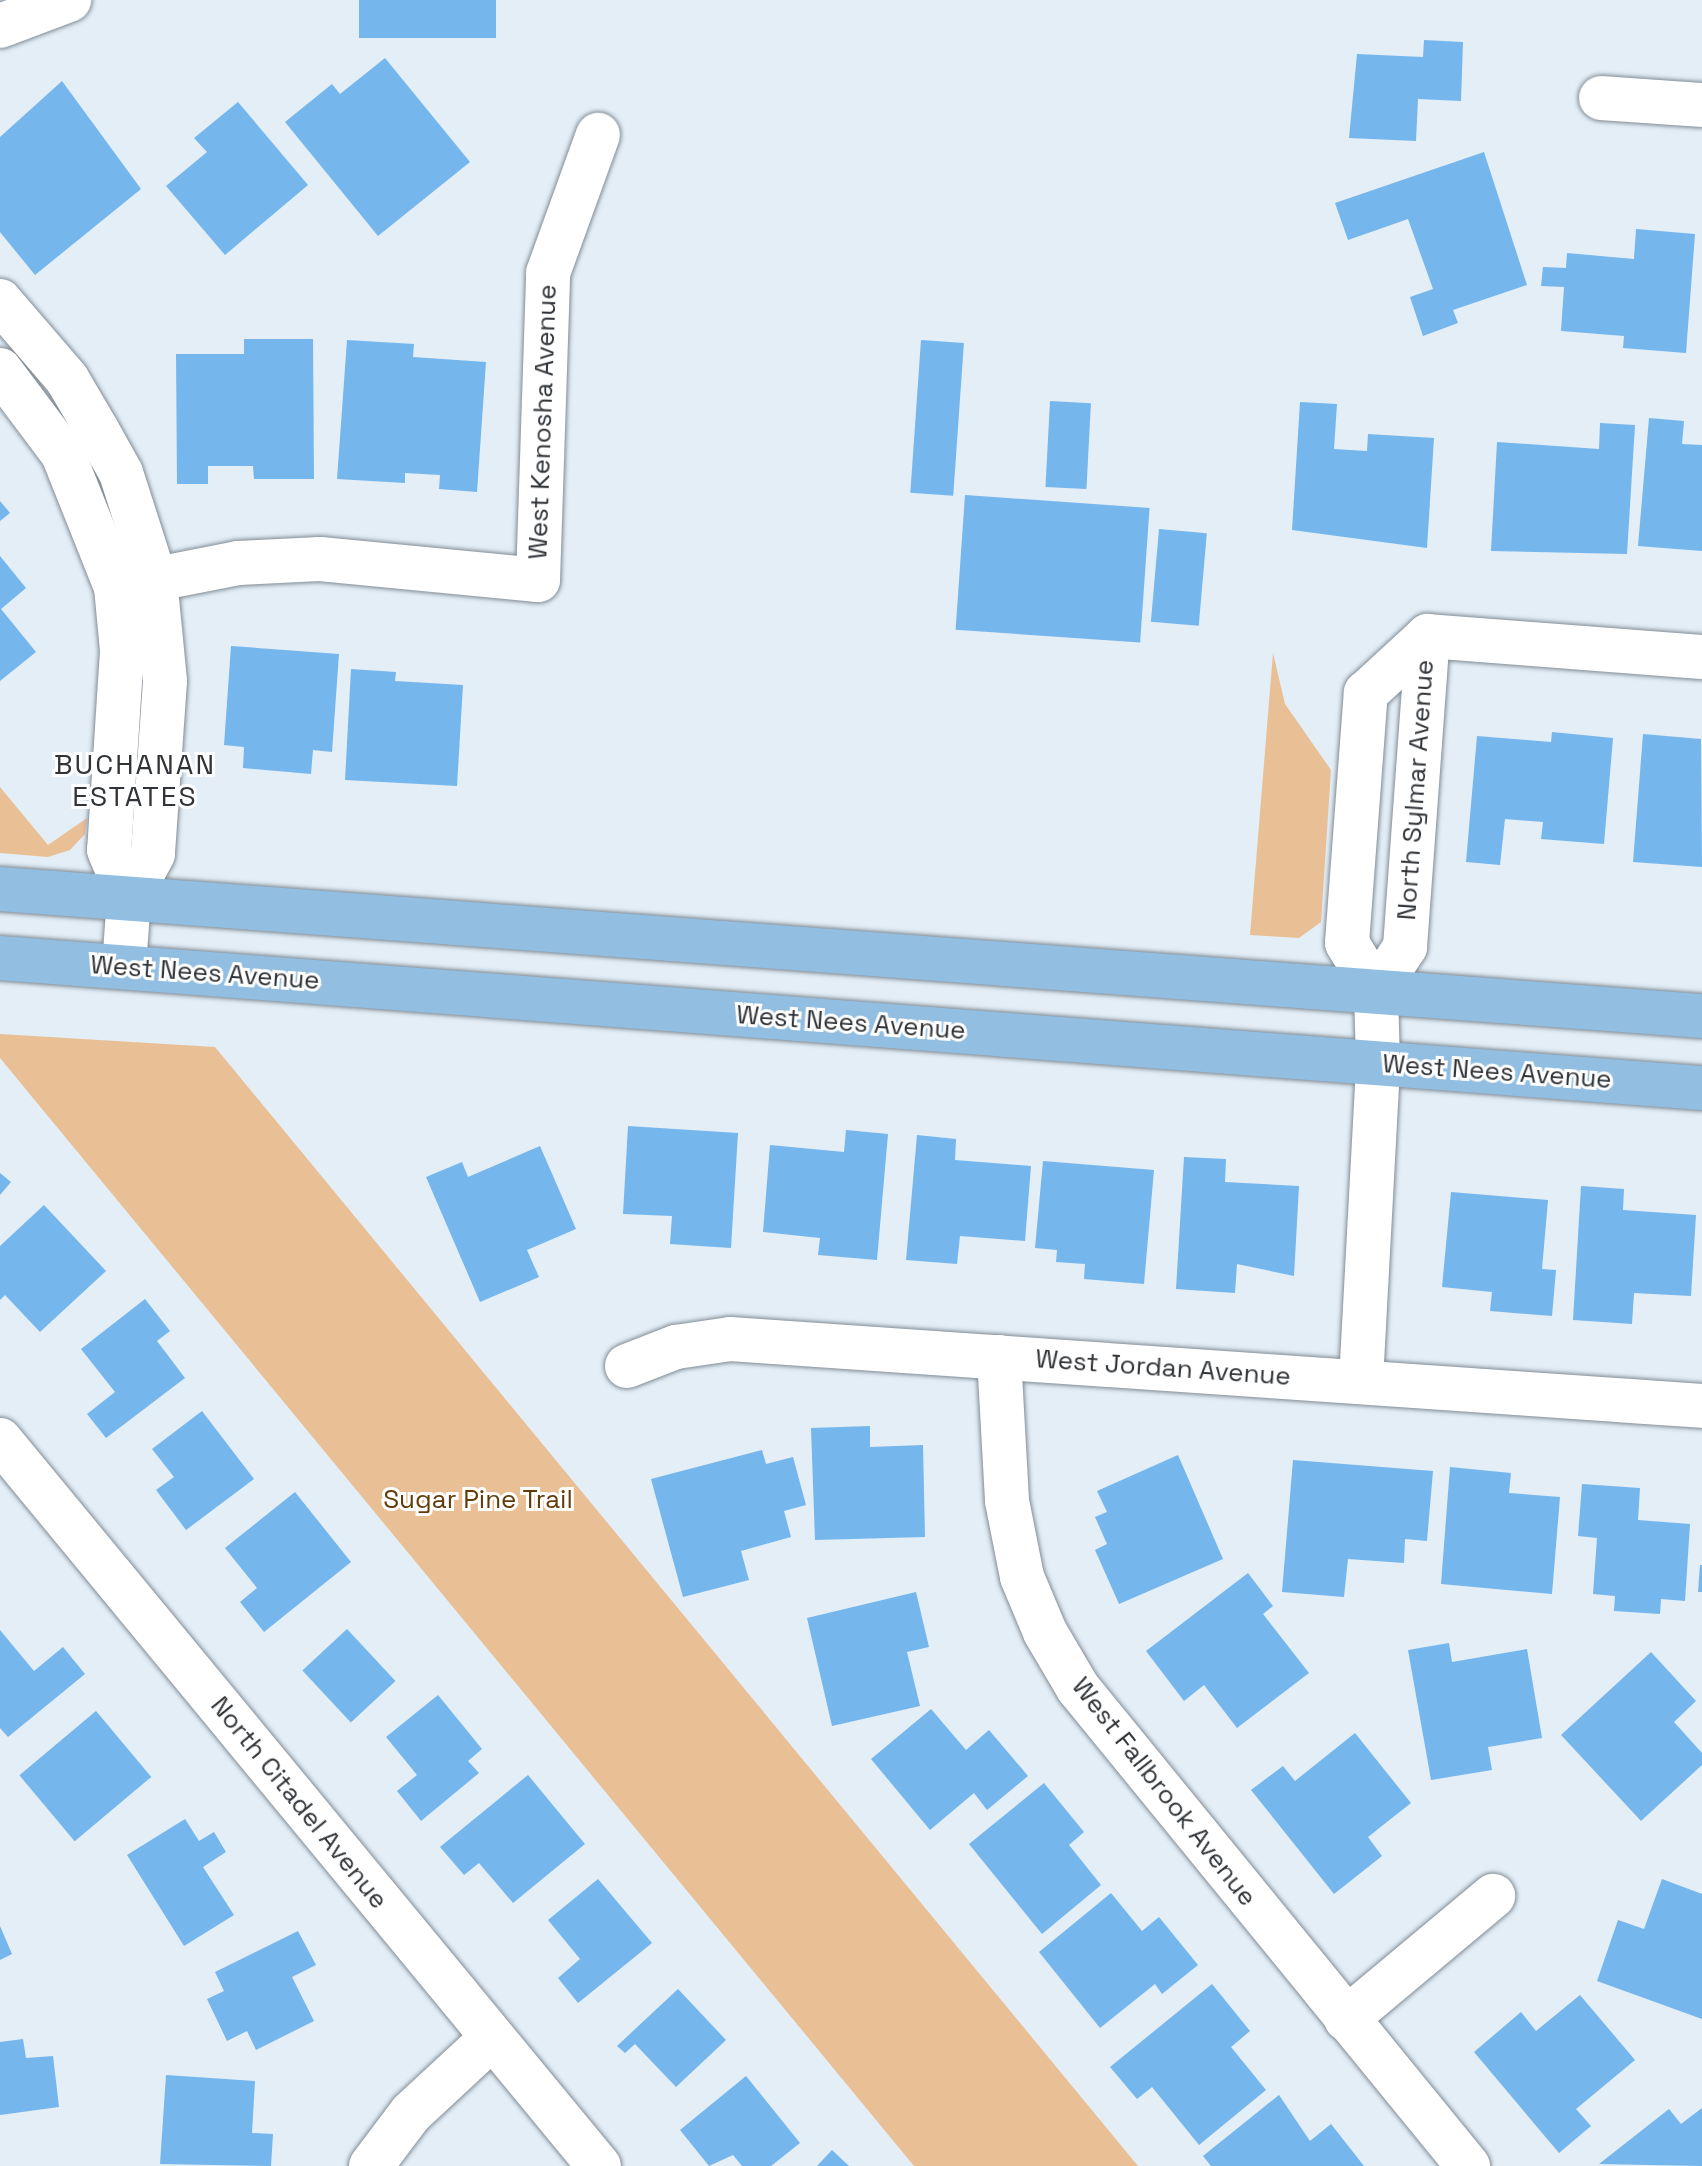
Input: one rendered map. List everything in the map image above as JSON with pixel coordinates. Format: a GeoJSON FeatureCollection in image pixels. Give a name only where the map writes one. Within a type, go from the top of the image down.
{"type":"FeatureCollection","features":[{"type":"Feature","properties":{"kind":"main road"},"geometry":{"type":"LineString","coordinates":[[0,889],[1702,1016]]}},
{"type":"Feature","properties":{"kind":"main road","name":"West Nees Avenue"},"geometry":{"type":"LineString","coordinates":[[0,958],[1702,1088]]}},
{"type":"Feature","properties":{"kind":"street"},"geometry":{"type":"LineString","coordinates":[[0,26],[69,0]]}},
{"type":"Feature","properties":{"kind":"street"},"geometry":{"type":"LineString","coordinates":[[1601,98],[1702,105]]}},
{"type":"Feature","properties":{"kind":"street","name":"West Kenosha Avenue"},"geometry":{"type":"LineString","coordinates":[[136,583],[238,563],[320,559],[538,580],[548,273],[598,135]]}},
{"type":"Feature","properties":{"kind":"street"},"geometry":{"type":"LineString","coordinates":[[0,301],[67,379],[125,484],[136,583],[165,681],[153,854],[129,898],[124,966]]}},
{"type":"Feature","properties":{"kind":"street"},"geometry":{"type":"LineString","coordinates":[[0,370],[63,454],[136,583]]}},
{"type":"Feature","properties":{"kind":"street"},"geometry":{"type":"LineString","coordinates":[[1428,636],[1702,657]]}},
{"type":"Feature","properties":{"kind":"street","name":"North Sylmar Avenue"},"geometry":{"type":"LineString","coordinates":[[1376,991],[1405,947],[1428,636]]}},
{"type":"Feature","properties":{"kind":"street","name":"North Sylmar Avenue"},"geometry":{"type":"LineString","coordinates":[[1361,1381],[1378,1063],[1376,991],[1347,943],[1366,693],[1428,636]]}},
{"type":"Feature","properties":{"kind":"street","name":"West Jordan Avenue"},"geometry":{"type":"LineString","coordinates":[[627,1366],[676,1347],[730,1339],[1702,1406]]}},
{"type":"Feature","properties":{"kind":"street","name":"West Fallbrook Avenue"},"geometry":{"type":"LineString","coordinates":[[999,1357],[1007,1501],[1022,1577],[1045,1632],[1078,1688],[1468,2166]]}},
{"type":"Feature","properties":{"kind":"street","name":"North Citadel Avenue"},"geometry":{"type":"LineString","coordinates":[[0,1440],[599,2166]]}},
{"type":"Feature","properties":{"kind":"street"},"geometry":{"type":"LineString","coordinates":[[1346,2019],[1493,1896]]}},
{"type":"Feature","properties":{"kind":"street"},"geometry":{"type":"LineString","coordinates":[[371,2166],[411,2113],[492,2038]]}},
{"type":"Feature","properties":{"kind":"green space"},"geometry":{"type":"Polygon","coordinates":[[[1273,653],[1285,704],[1331,770],[1321,922],[1299,938],[1250,935],[1273,653]]]}},
{"type":"Feature","properties":{"kind":"green space"},"geometry":{"type":"Polygon","coordinates":[[[0,787],[48,845],[87,818],[85,834],[70,850],[48,857],[0,853],[0,787]]]}},
{"type":"Feature","properties":{"kind":"green space","name":"Sugar Pine Trail"},"geometry":{"type":"Polygon","coordinates":[[[0,1034],[215,1047],[1138,2166],[914,2166],[0,1058],[0,1034]]]}},
{"type":"Feature","properties":{"kind":"building"},"geometry":{"type":"Polygon","coordinates":[[[359,0],[496,0],[496,38],[359,38],[359,0]]]}},
{"type":"Feature","properties":{"kind":"building"},"geometry":{"type":"Polygon","coordinates":[[[1424,40],[1463,42],[1461,101],[1418,99],[1416,141],[1349,138],[1357,54],[1423,57],[1424,40]]]}},
{"type":"Feature","properties":{"kind":"building"},"geometry":{"type":"Polygon","coordinates":[[[385,58],[470,162],[378,236],[285,122],[332,84],[340,94],[385,58]]]}},
{"type":"Feature","properties":{"kind":"building"},"geometry":{"type":"Polygon","coordinates":[[[62,81],[141,189],[35,275],[0,232],[0,137],[62,81]]]}},
{"type":"Feature","properties":{"kind":"building"},"geometry":{"type":"Polygon","coordinates":[[[238,102],[308,185],[225,255],[166,186],[207,152],[194,138],[238,102]]]}},
{"type":"Feature","properties":{"kind":"building"},"geometry":{"type":"Polygon","coordinates":[[[1484,152],[1527,285],[1453,310],[1458,323],[1423,336],[1410,297],[1433,289],[1408,219],[1348,240],[1335,203],[1484,152]]]}},
{"type":"Feature","properties":{"kind":"building"},"geometry":{"type":"Polygon","coordinates":[[[1636,229],[1695,234],[1686,353],[1623,348],[1624,336],[1561,331],[1564,287],[1541,286],[1543,267],[1566,268],[1567,253],[1634,259],[1636,229]]]}},
{"type":"Feature","properties":{"kind":"building"},"geometry":{"type":"Polygon","coordinates":[[[244,339],[313,339],[314,479],[254,479],[253,466],[208,466],[208,484],[177,484],[176,354],[244,354],[244,339]]]}},
{"type":"Feature","properties":{"kind":"building"},"geometry":{"type":"Polygon","coordinates":[[[347,340],[414,344],[413,357],[486,362],[477,492],[439,489],[440,475],[405,473],[405,483],[337,479],[347,340]]]}},
{"type":"Feature","properties":{"kind":"building"},"geometry":{"type":"Polygon","coordinates":[[[921,340],[964,343],[953,496],[910,493],[921,340]]]}},
{"type":"Feature","properties":{"kind":"building"},"geometry":{"type":"Polygon","coordinates":[[[1050,401],[1091,403],[1086,489],[1045,487],[1050,401]]]}},
{"type":"Feature","properties":{"kind":"building"},"geometry":{"type":"Polygon","coordinates":[[[1300,402],[1337,404],[1334,449],[1367,451],[1368,434],[1434,438],[1427,548],[1292,530],[1300,402]]]}},
{"type":"Feature","properties":{"kind":"building"},"geometry":{"type":"Polygon","coordinates":[[[1649,418],[1684,421],[1682,444],[1702,445],[1702,551],[1638,546],[1649,418]]]}},
{"type":"Feature","properties":{"kind":"building"},"geometry":{"type":"Polygon","coordinates":[[[1600,423],[1635,425],[1627,554],[1491,551],[1497,442],[1599,449],[1600,423]]]}},
{"type":"Feature","properties":{"kind":"building"},"geometry":{"type":"Polygon","coordinates":[[[965,495],[1150,508],[1140,643],[956,630],[965,495]]]}},
{"type":"Feature","properties":{"kind":"building"},"geometry":{"type":"Polygon","coordinates":[[[0,501],[10,513],[0,521],[0,501]]]}},
{"type":"Feature","properties":{"kind":"building"},"geometry":{"type":"Polygon","coordinates":[[[1159,529],[1207,533],[1199,626],[1151,622],[1159,529]]]}},
{"type":"Feature","properties":{"kind":"building"},"geometry":{"type":"Polygon","coordinates":[[[0,556],[26,588],[1,609],[36,652],[0,681],[0,556]]]}},
{"type":"Feature","properties":{"kind":"building"},"geometry":{"type":"Polygon","coordinates":[[[231,646],[339,654],[332,752],[313,750],[311,774],[243,768],[244,747],[224,745],[231,646]]]}},
{"type":"Feature","properties":{"kind":"building"},"geometry":{"type":"Polygon","coordinates":[[[351,669],[396,672],[395,681],[463,685],[457,786],[345,780],[351,669]]]}},
{"type":"Feature","properties":{"kind":"building"},"geometry":{"type":"Polygon","coordinates":[[[1552,732],[1613,738],[1604,844],[1541,839],[1543,822],[1505,819],[1500,865],[1466,862],[1477,736],[1551,742],[1552,732]]]}},
{"type":"Feature","properties":{"kind":"building"},"geometry":{"type":"Polygon","coordinates":[[[1643,734],[1701,739],[1702,867],[1633,862],[1643,734]]]}},
{"type":"Feature","properties":{"kind":"building"},"geometry":{"type":"Polygon","coordinates":[[[628,1126],[738,1133],[731,1248],[670,1244],[672,1216],[623,1214],[628,1126]]]}},
{"type":"Feature","properties":{"kind":"building"},"geometry":{"type":"Polygon","coordinates":[[[846,1130],[888,1134],[877,1260],[818,1255],[820,1238],[763,1232],[770,1145],[844,1152],[846,1130]]]}},
{"type":"Feature","properties":{"kind":"building"},"geometry":{"type":"Polygon","coordinates":[[[917,1135],[956,1139],[955,1160],[1031,1166],[1025,1241],[960,1236],[957,1264],[906,1260],[917,1135]]]}},
{"type":"Feature","properties":{"kind":"building"},"geometry":{"type":"Polygon","coordinates":[[[540,1146],[576,1229],[527,1250],[539,1277],[480,1302],[426,1177],[462,1162],[468,1177],[540,1146]]]}},
{"type":"Feature","properties":{"kind":"building"},"geometry":{"type":"Polygon","coordinates":[[[1184,1157],[1226,1159],[1225,1182],[1299,1186],[1294,1276],[1237,1264],[1235,1293],[1176,1289],[1184,1157]]]}},
{"type":"Feature","properties":{"kind":"building"},"geometry":{"type":"Polygon","coordinates":[[[1043,1161],[1154,1170],[1144,1284],[1084,1279],[1085,1264],[1056,1262],[1057,1250],[1035,1248],[1043,1161]]]}},
{"type":"Feature","properties":{"kind":"building"},"geometry":{"type":"Polygon","coordinates":[[[0,1173],[11,1182],[0,1195],[0,1173]]]}},
{"type":"Feature","properties":{"kind":"building"},"geometry":{"type":"Polygon","coordinates":[[[1581,1186],[1624,1189],[1623,1210],[1696,1215],[1691,1296],[1634,1293],[1632,1324],[1573,1320],[1581,1186]]]}},
{"type":"Feature","properties":{"kind":"building"},"geometry":{"type":"Polygon","coordinates":[[[1451,1192],[1548,1200],[1542,1269],[1556,1270],[1552,1316],[1490,1311],[1492,1292],[1442,1287],[1451,1192]]]}},
{"type":"Feature","properties":{"kind":"building"},"geometry":{"type":"Polygon","coordinates":[[[44,1205],[106,1271],[40,1332],[5,1295],[0,1300],[0,1246],[44,1205]]]}},
{"type":"Feature","properties":{"kind":"building"},"geometry":{"type":"Polygon","coordinates":[[[145,1299],[170,1331],[157,1341],[185,1378],[106,1438],[87,1414],[115,1392],[81,1349],[145,1299]]]}},
{"type":"Feature","properties":{"kind":"building"},"geometry":{"type":"Polygon","coordinates":[[[202,1411],[254,1479],[186,1530],[156,1490],[174,1477],[152,1449],[202,1411]]]}},
{"type":"Feature","properties":{"kind":"building"},"geometry":{"type":"Polygon","coordinates":[[[870,1426],[870,1447],[923,1445],[925,1537],[815,1540],[811,1428],[870,1426]]]}},
{"type":"Feature","properties":{"kind":"building"},"geometry":{"type":"Polygon","coordinates":[[[762,1450],[766,1464],[793,1457],[806,1505],[784,1511],[791,1537],[741,1551],[749,1580],[683,1597],[651,1479],[762,1450]]]}},
{"type":"Feature","properties":{"kind":"building"},"geometry":{"type":"Polygon","coordinates":[[[1178,1455],[1223,1559],[1119,1604],[1095,1550],[1107,1544],[1095,1517],[1107,1512],[1097,1491],[1178,1455]]]}},
{"type":"Feature","properties":{"kind":"building"},"geometry":{"type":"Polygon","coordinates":[[[1293,1460],[1433,1471],[1427,1541],[1405,1539],[1404,1563],[1348,1559],[1344,1597],[1282,1592],[1293,1460]]]}},
{"type":"Feature","properties":{"kind":"building"},"geometry":{"type":"Polygon","coordinates":[[[1450,1467],[1511,1473],[1509,1493],[1560,1497],[1552,1594],[1441,1584],[1450,1467]]]}},
{"type":"Feature","properties":{"kind":"building"},"geometry":{"type":"Polygon","coordinates":[[[1582,1484],[1640,1488],[1638,1520],[1690,1524],[1685,1601],[1661,1599],[1660,1614],[1614,1611],[1615,1596],[1593,1594],[1597,1538],[1578,1536],[1582,1484]]]}},
{"type":"Feature","properties":{"kind":"building"},"geometry":{"type":"Polygon","coordinates":[[[295,1492],[351,1562],[264,1632],[240,1602],[257,1588],[225,1548],[295,1492]]]}},
{"type":"Feature","properties":{"kind":"building"},"geometry":{"type":"Polygon","coordinates":[[[1700,1565],[1702,1592],[1698,1592],[1700,1565]]]}},
{"type":"Feature","properties":{"kind":"building"},"geometry":{"type":"Polygon","coordinates":[[[1248,1573],[1273,1606],[1263,1614],[1309,1673],[1237,1728],[1204,1685],[1184,1701],[1146,1651],[1248,1573]]]}},
{"type":"Feature","properties":{"kind":"building"},"geometry":{"type":"Polygon","coordinates":[[[916,1592],[929,1647],[907,1652],[920,1706],[832,1726],[807,1618],[916,1592]]]}},
{"type":"Feature","properties":{"kind":"building"},"geometry":{"type":"Polygon","coordinates":[[[347,1629],[395,1681],[351,1723],[302,1671],[347,1629]]]}},
{"type":"Feature","properties":{"kind":"building"},"geometry":{"type":"Polygon","coordinates":[[[0,1630],[34,1671],[63,1647],[85,1674],[8,1737],[0,1728],[0,1630]]]}},
{"type":"Feature","properties":{"kind":"building"},"geometry":{"type":"Polygon","coordinates":[[[1449,1643],[1452,1662],[1527,1649],[1542,1738],[1488,1747],[1492,1770],[1431,1780],[1408,1650],[1449,1643]]]}},
{"type":"Feature","properties":{"kind":"building"},"geometry":{"type":"Polygon","coordinates":[[[1651,1652],[1696,1701],[1674,1722],[1702,1753],[1702,1765],[1641,1821],[1561,1735],[1651,1652]]]}},
{"type":"Feature","properties":{"kind":"building"},"geometry":{"type":"Polygon","coordinates":[[[438,1695],[482,1749],[468,1761],[479,1773],[421,1821],[397,1791],[417,1775],[386,1737],[438,1695]]]}},
{"type":"Feature","properties":{"kind":"building"},"geometry":{"type":"Polygon","coordinates":[[[931,1709],[966,1750],[989,1730],[1028,1776],[987,1810],[974,1793],[930,1830],[871,1759],[931,1709]]]}},
{"type":"Feature","properties":{"kind":"building"},"geometry":{"type":"Polygon","coordinates":[[[96,1711],[151,1777],[75,1841],[19,1775],[96,1711]]]}},
{"type":"Feature","properties":{"kind":"building"},"geometry":{"type":"Polygon","coordinates":[[[1355,1733],[1411,1803],[1368,1837],[1382,1856],[1334,1894],[1251,1790],[1283,1766],[1295,1781],[1355,1733]]]}},
{"type":"Feature","properties":{"kind":"building"},"geometry":{"type":"Polygon","coordinates":[[[528,1775],[585,1844],[513,1903],[479,1863],[464,1875],[440,1847],[528,1775]]]}},
{"type":"Feature","properties":{"kind":"building"},"geometry":{"type":"Polygon","coordinates":[[[1044,1783],[1084,1832],[1069,1845],[1101,1885],[1042,1934],[969,1844],[1044,1783]]]}},
{"type":"Feature","properties":{"kind":"building"},"geometry":{"type":"Polygon","coordinates":[[[185,1819],[199,1841],[214,1832],[226,1852],[203,1867],[234,1915],[184,1946],[127,1855],[185,1819]]]}},
{"type":"Feature","properties":{"kind":"building"},"geometry":{"type":"Polygon","coordinates":[[[598,1879],[652,1943],[578,2003],[558,1978],[580,1959],[548,1920],[598,1879]]]}},
{"type":"Feature","properties":{"kind":"building"},"geometry":{"type":"Polygon","coordinates":[[[1662,1879],[1702,1894],[1702,2019],[1597,1981],[1618,1920],[1644,1929],[1662,1879]]]}},
{"type":"Feature","properties":{"kind":"building"},"geometry":{"type":"Polygon","coordinates":[[[1111,1893],[1142,1931],[1159,1917],[1198,1965],[1162,1994],[1155,1984],[1100,2028],[1039,1952],[1111,1893]]]}},
{"type":"Feature","properties":{"kind":"building"},"geometry":{"type":"Polygon","coordinates":[[[0,1926],[12,1954],[0,1960],[0,1926]]]}},
{"type":"Feature","properties":{"kind":"building"},"geometry":{"type":"Polygon","coordinates":[[[298,1931],[316,1965],[292,1977],[314,2021],[256,2050],[247,2031],[227,2041],[207,1999],[224,1991],[215,1972],[298,1931]]]}},
{"type":"Feature","properties":{"kind":"building"},"geometry":{"type":"Polygon","coordinates":[[[1212,1984],[1250,2031],[1231,2047],[1266,2090],[1199,2145],[1152,2087],[1137,2099],[1110,2067],[1212,1984]]]}},
{"type":"Feature","properties":{"kind":"building"},"geometry":{"type":"Polygon","coordinates":[[[678,1989],[726,2040],[676,2087],[635,2044],[625,2053],[617,2046],[678,1989]]]}},
{"type":"Feature","properties":{"kind":"building"},"geometry":{"type":"Polygon","coordinates":[[[1580,1995],[1635,2060],[1576,2109],[1591,2126],[1559,2153],[1474,2052],[1521,2012],[1536,2031],[1580,1995]]]}},
{"type":"Feature","properties":{"kind":"building"},"geometry":{"type":"Polygon","coordinates":[[[23,2039],[26,2058],[53,2056],[59,2107],[0,2115],[0,2042],[23,2039]]]}},
{"type":"Feature","properties":{"kind":"building"},"geometry":{"type":"Polygon","coordinates":[[[166,2075],[255,2081],[252,2133],[273,2134],[271,2166],[160,2164],[166,2075]]]}},
{"type":"Feature","properties":{"kind":"building"},"geometry":{"type":"Polygon","coordinates":[[[746,2076],[800,2143],[771,2166],[742,2166],[733,2155],[709,2166],[680,2130],[746,2076]]]}},
{"type":"Feature","properties":{"kind":"building"},"geometry":{"type":"Polygon","coordinates":[[[1279,2095],[1310,2141],[1331,2124],[1364,2166],[1211,2166],[1203,2156],[1279,2095]]]}},
{"type":"Feature","properties":{"kind":"building"},"geometry":{"type":"Polygon","coordinates":[[[1702,2108],[1702,2166],[1599,2164],[1669,2109],[1681,2124],[1702,2108]]]}},
{"type":"Feature","properties":{"kind":"building"},"geometry":{"type":"Polygon","coordinates":[[[832,2150],[849,2166],[817,2166],[832,2150]]]}},
{"type":"Feature","properties":{"kind":"district","name":"BUCHANAN ESTATES"},"geometry":{"type":"Point","coordinates":[135,780]}}]}
